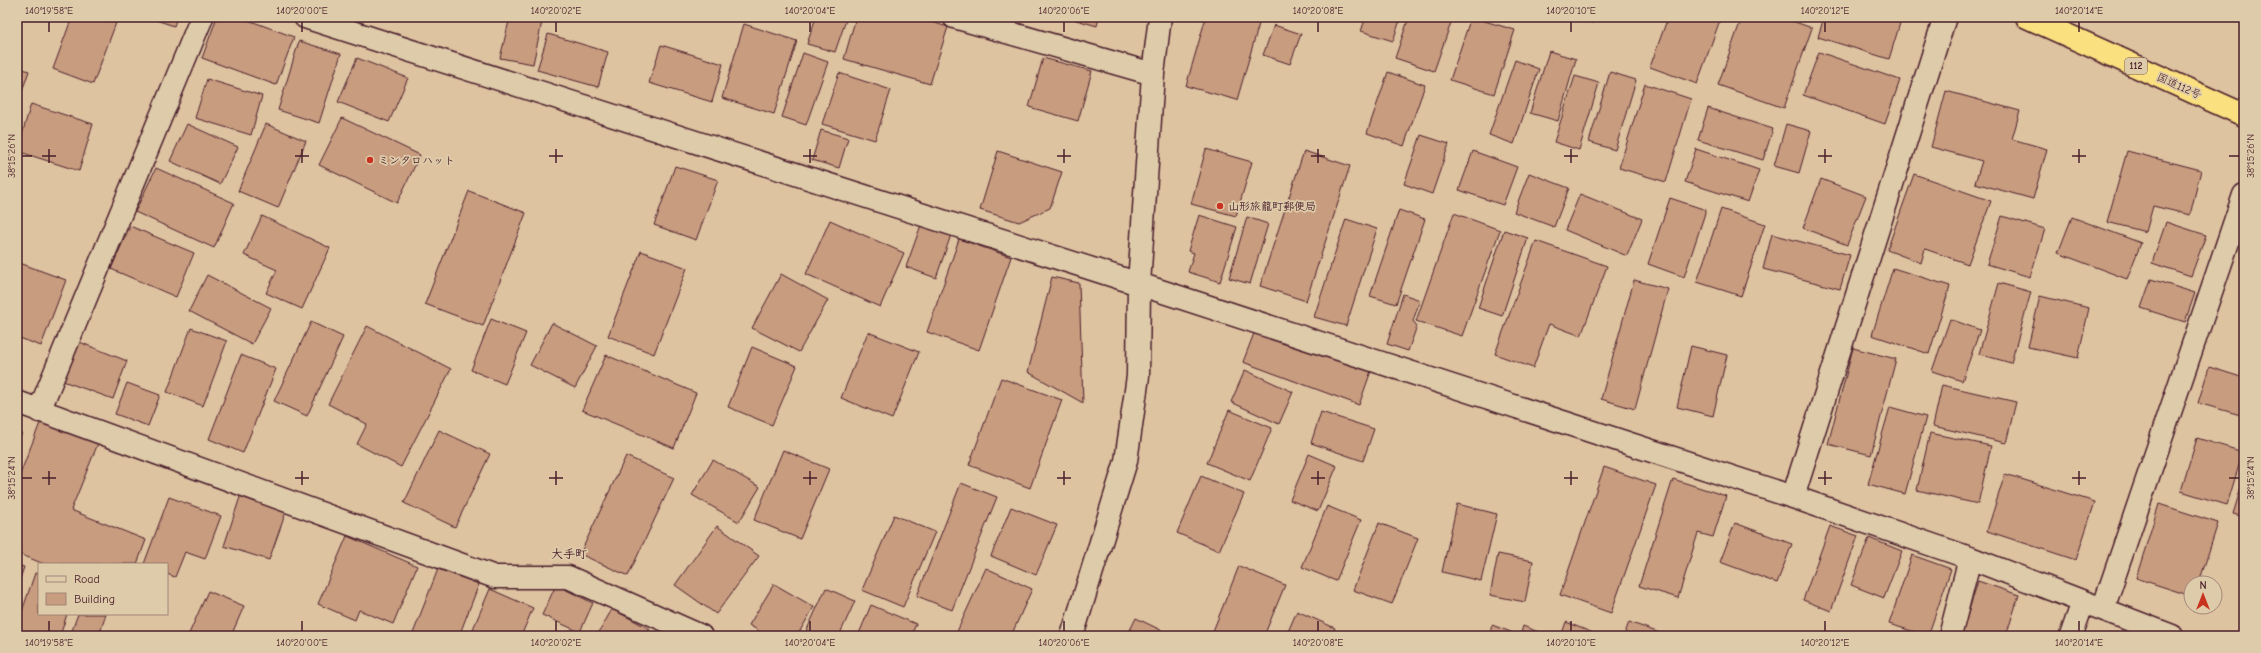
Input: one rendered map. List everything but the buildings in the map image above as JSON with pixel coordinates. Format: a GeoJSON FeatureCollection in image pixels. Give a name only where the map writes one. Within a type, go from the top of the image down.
{"type":"FeatureCollection","features":[{"type":"Feature","properties":{"kind":"highway","name":"国道112号"},"geometry":{"type":"LineString","coordinates":[[2027,17],[2244,115]]}},
{"type":"Feature","properties":{"kind":"street"},"geometry":{"type":"LineString","coordinates":[[39,411],[202,17]]}},
{"type":"Feature","properties":{"kind":"street"},"geometry":{"type":"LineString","coordinates":[[305,17],[1139,284],[1792,497],[1970,558],[2172,636]]}},
{"type":"Feature","properties":{"kind":"street"},"geometry":{"type":"LineString","coordinates":[[954,17],[1153,74]]}},
{"type":"Feature","properties":{"kind":"street"},"geometry":{"type":"LineString","coordinates":[[1072,636],[1126,461],[1138,376],[1139,284],[1153,74],[1160,17]]}},
{"type":"Feature","properties":{"kind":"street"},"geometry":{"type":"LineString","coordinates":[[1792,497],[1945,17]]}},
{"type":"Feature","properties":{"kind":"street"},"geometry":{"type":"LineString","coordinates":[[2103,609],[2244,195]]}},
{"type":"Feature","properties":{"kind":"street"},"geometry":{"type":"LineString","coordinates":[[17,402],[495,577],[568,577],[701,636]]}},
{"type":"Feature","properties":{"kind":"street"},"geometry":{"type":"LineString","coordinates":[[1950,636],[1970,558]]}},
{"type":"Feature","properties":{"kind":"street"},"geometry":{"type":"LineString","coordinates":[[2071,636],[2083,602]]}},
{"type":"Feature","properties":{"kind":"place","name":"ミンタロハット"},"geometry":{"type":"Point","coordinates":[370,160]}},
{"type":"Feature","properties":{"kind":"place","name":"山形旅籠町郵便局"},"geometry":{"type":"Point","coordinates":[1220,206]}},
{"type":"Feature","properties":{"kind":"district","name":"大手町"},"geometry":{"type":"Point","coordinates":[569,554]}}]}
